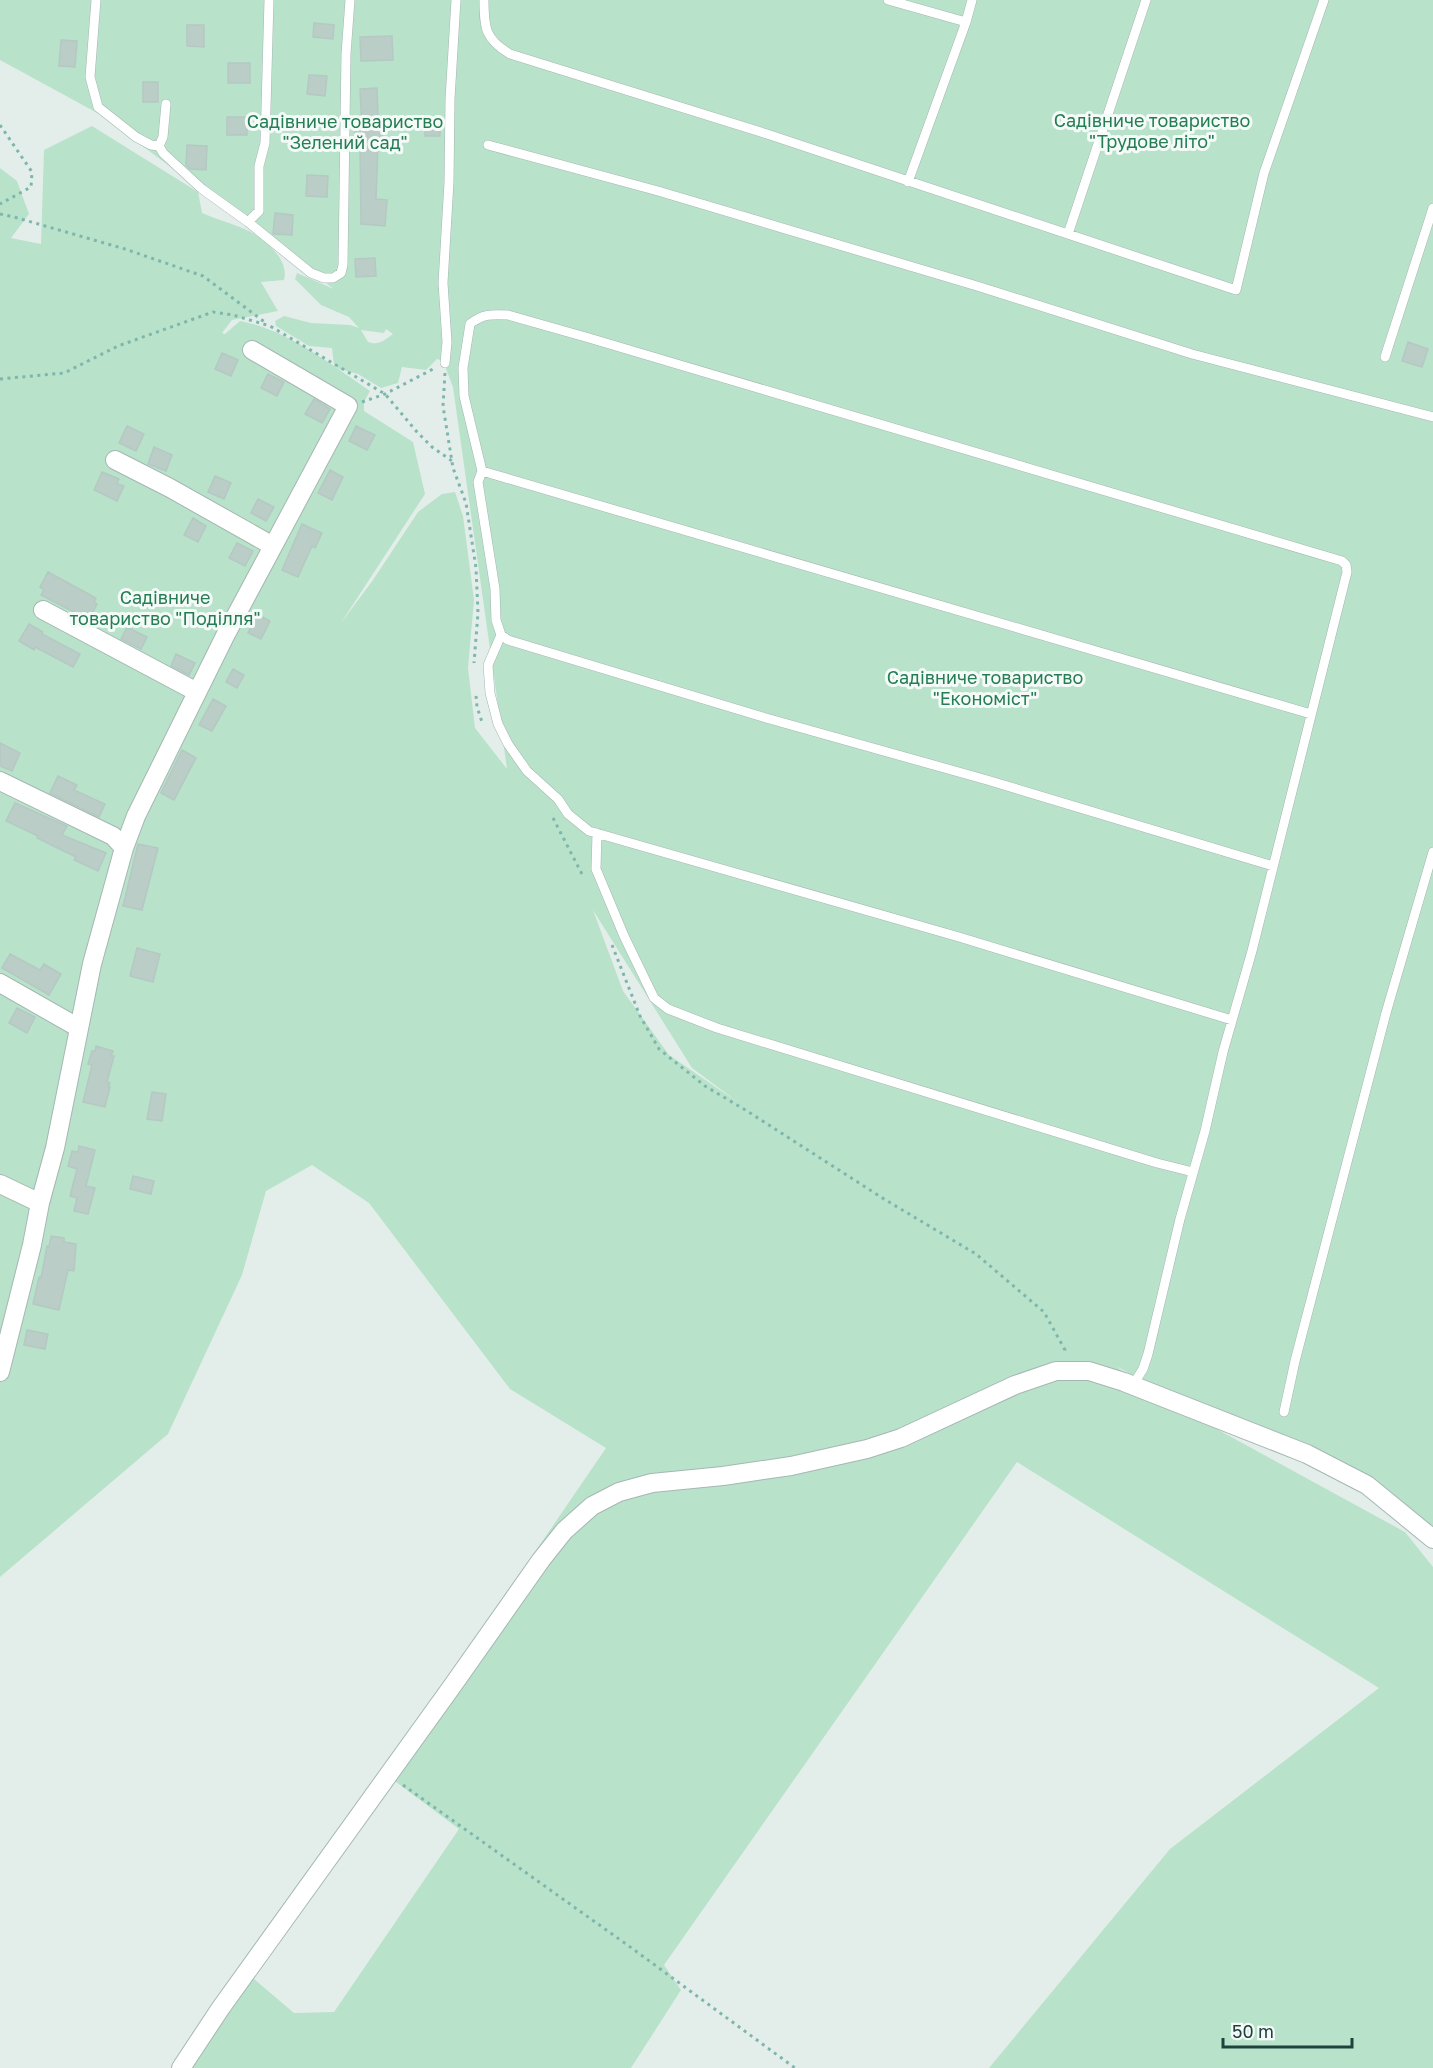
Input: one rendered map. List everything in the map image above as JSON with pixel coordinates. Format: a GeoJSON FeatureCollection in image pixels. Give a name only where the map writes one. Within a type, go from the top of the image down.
{"type":"FeatureCollection","features":[{"type":"Feature","properties":{"kind":"street"},"geometry":{"type":"LineString","coordinates":[[0,1372],[55,1148],[92,964],[124,848],[136,816],[197,692],[348,406],[252,350]]}},
{"type":"Feature","properties":{"kind":"street"},"geometry":{"type":"LineString","coordinates":[[115,460],[273,546]]}},
{"type":"Feature","properties":{"kind":"street"},"geometry":{"type":"LineString","coordinates":[[43,610],[197,692]]}},
{"type":"Feature","properties":{"kind":"street"},"geometry":{"type":"LineString","coordinates":[[0,781],[113,836],[124,848]]}},
{"type":"Feature","properties":{"kind":"street"},"geometry":{"type":"LineString","coordinates":[[0,983],[79,1028]]}},
{"type":"Feature","properties":{"kind":"street"},"geometry":{"type":"LineString","coordinates":[[0,1184],[40,1203]]}},
{"type":"Feature","properties":{"kind":"street"},"geometry":{"type":"LineString","coordinates":[[0,1296],[16,1306]]}},
{"type":"Feature","properties":{"kind":"street"},"geometry":{"type":"LineString","coordinates":[[181,2068],[220,2009],[541,1560],[564,1531],[592,1506],[619,1492],[652,1483],[780,1468],[867,1449],[901,1438],[1015,1385],[1056,1371],[1089,1371],[1133,1385],[1307,1454],[1367,1485],[1433,1539]]}},
{"type":"Feature","properties":{"kind":"lane"},"geometry":{"type":"LineString","coordinates":[[96,0],[90,77],[98,107],[136,136],[151,145],[159,146]]}},
{"type":"Feature","properties":{"kind":"lane"},"geometry":{"type":"LineString","coordinates":[[248,222],[259,211],[259,166],[265,143],[269,0]]}},
{"type":"Feature","properties":{"kind":"lane"},"geometry":{"type":"LineString","coordinates":[[159,146],[163,153],[202,189],[248,222],[311,273],[324,278],[333,278],[341,273],[343,265],[345,54],[350,0]]}},
{"type":"Feature","properties":{"kind":"lane"},"geometry":{"type":"LineString","coordinates":[[445,363],[447,342],[443,283],[456,0]]}},
{"type":"Feature","properties":{"kind":"lane"},"geometry":{"type":"LineString","coordinates":[[484,0],[485,26],[490,39],[510,54],[716,118],[1236,290],[1264,173],[1324,0]]}},
{"type":"Feature","properties":{"kind":"lane"},"geometry":{"type":"LineString","coordinates":[[888,0],[966,22]]}},
{"type":"Feature","properties":{"kind":"lane"},"geometry":{"type":"LineString","coordinates":[[908,182],[972,0]]}},
{"type":"Feature","properties":{"kind":"lane"},"geometry":{"type":"LineString","coordinates":[[1068,234],[1146,0]]}},
{"type":"Feature","properties":{"kind":"lane"},"geometry":{"type":"LineString","coordinates":[[159,146],[163,137],[166,104]]}},
{"type":"Feature","properties":{"kind":"lane"},"geometry":{"type":"LineString","coordinates":[[488,145],[658,191],[977,286],[1192,354],[1433,417]]}},
{"type":"Feature","properties":{"kind":"lane"},"geometry":{"type":"LineString","coordinates":[[1385,357],[1433,208]]}},
{"type":"Feature","properties":{"kind":"lane"},"geometry":{"type":"LineString","coordinates":[[1133,1385],[1143,1369],[1148,1354],[1180,1219],[1252,951],[1347,572],[1346,565],[1342,561],[508,315],[480,316],[470,324],[463,368],[464,396],[482,471],[478,482],[495,589],[496,620],[501,635],[508,640],[777,722],[987,780],[1273,866]]}},
{"type":"Feature","properties":{"kind":"lane"},"geometry":{"type":"LineString","coordinates":[[482,471],[1311,714]]}},
{"type":"Feature","properties":{"kind":"lane"},"geometry":{"type":"LineString","coordinates":[[501,635],[488,665],[490,693],[498,724],[508,744],[527,771],[558,799],[568,814],[589,831],[981,944],[1232,1020]]}},
{"type":"Feature","properties":{"kind":"lane"},"geometry":{"type":"LineString","coordinates":[[597,833],[596,869],[624,936],[654,998],[668,1008],[717,1028],[1157,1163],[1193,1172]]}},
{"type":"Feature","properties":{"kind":"lane"},"geometry":{"type":"LineString","coordinates":[[1284,1412],[1295,1361],[1386,1013],[1432,865],[1433,852]]}},
{"type":"Feature","properties":{"kind":"path"},"geometry":{"type":"LineString","coordinates":[[0,125],[32,172],[31,188],[0,204]]}},
{"type":"Feature","properties":{"kind":"path"},"geometry":{"type":"LineString","coordinates":[[0,214],[125,249],[203,276],[270,326],[385,394],[432,447],[452,460]]}},
{"type":"Feature","properties":{"kind":"path"},"geometry":{"type":"LineString","coordinates":[[0,379],[64,372],[118,346],[213,312],[233,315],[270,326]]}},
{"type":"Feature","properties":{"kind":"path"},"geometry":{"type":"LineString","coordinates":[[348,406],[385,394],[445,363],[443,406],[452,460],[466,503],[476,568],[478,613],[474,668]]}},
{"type":"Feature","properties":{"kind":"path"},"geometry":{"type":"LineString","coordinates":[[476,688],[477,707],[483,726]]}},
{"type":"Feature","properties":{"kind":"path"},"geometry":{"type":"LineString","coordinates":[[552,815],[587,883]]}},
{"type":"Feature","properties":{"kind":"path"},"geometry":{"type":"LineString","coordinates":[[609,937],[640,1016],[659,1049],[705,1086],[976,1254],[1044,1312],[1065,1350],[1067,1371]]}},
{"type":"Feature","properties":{"kind":"path"},"geometry":{"type":"LineString","coordinates":[[389,1775],[795,2068]]}},
{"type":"Feature","properties":{"kind":"green space"},"geometry":{"type":"Polygon","coordinates":[[[0,0],[1433,0],[1433,1537],[1335,1471],[1185,1404],[1116,1366],[1156,1396],[1405,1532],[1433,1567],[1433,2068],[989,2068],[1170,1849],[1379,1688],[1017,1462],[664,1965],[681,1990],[631,2068],[182,2068],[247,1973],[294,2013],[334,2012],[459,1829],[384,1773],[606,1448],[510,1389],[369,1203],[312,1165],[266,1191],[242,1275],[168,1434],[0,1577],[0,168],[17,181],[29,214],[11,238],[41,244],[44,150],[92,126],[198,192],[202,213],[256,235],[277,254],[284,267],[284,280],[261,282],[278,311],[232,320],[222,333],[225,334],[240,321],[258,325],[308,349],[370,391],[364,402],[364,411],[413,442],[425,494],[341,623],[418,512],[442,494],[455,492],[463,516],[474,600],[468,668],[475,728],[507,769],[453,387],[443,361],[437,359],[426,370],[402,367],[398,383],[381,388],[358,374],[339,369],[334,365],[332,348],[309,346],[276,326],[275,321],[284,316],[311,323],[350,325],[359,328],[349,317],[321,305],[295,279],[297,273],[334,289],[101,115],[0,60],[0,0]],[[386,329],[384,333],[361,330],[368,342],[375,343],[393,334],[386,329]],[[593,910],[623,991],[669,1055],[739,1103],[692,1068],[593,910]]]}},
{"type":"Feature","properties":{"kind":"building"},"geometry":{"type":"Polygon","coordinates":[[[314,23],[334,25],[333,39],[313,37],[314,23]]]}},
{"type":"Feature","properties":{"kind":"building"},"geometry":{"type":"Polygon","coordinates":[[[187,25],[204,25],[204,47],[187,46],[187,25]]]}},
{"type":"Feature","properties":{"kind":"building"},"geometry":{"type":"Polygon","coordinates":[[[392,36],[393,60],[361,61],[360,37],[392,36]]]}},
{"type":"Feature","properties":{"kind":"building"},"geometry":{"type":"Polygon","coordinates":[[[61,40],[77,41],[75,67],[59,66],[61,40]]]}},
{"type":"Feature","properties":{"kind":"building"},"geometry":{"type":"Polygon","coordinates":[[[228,63],[250,63],[250,83],[228,83],[228,63]]]}},
{"type":"Feature","properties":{"kind":"building"},"geometry":{"type":"Polygon","coordinates":[[[309,75],[327,76],[325,96],[307,94],[309,75]]]}},
{"type":"Feature","properties":{"kind":"building"},"geometry":{"type":"Polygon","coordinates":[[[143,82],[158,82],[158,102],[143,102],[143,82]]]}},
{"type":"Feature","properties":{"kind":"building"},"geometry":{"type":"Polygon","coordinates":[[[377,88],[378,118],[383,118],[382,145],[378,145],[376,199],[387,200],[385,226],[361,224],[360,144],[355,144],[355,129],[362,129],[360,89],[377,88]]]}},
{"type":"Feature","properties":{"kind":"building"},"geometry":{"type":"Polygon","coordinates":[[[227,117],[247,117],[247,135],[227,135],[227,117]]]}},
{"type":"Feature","properties":{"kind":"building"},"geometry":{"type":"Polygon","coordinates":[[[426,118],[440,118],[440,136],[425,136],[426,118]]]}},
{"type":"Feature","properties":{"kind":"building"},"geometry":{"type":"Polygon","coordinates":[[[187,145],[207,146],[206,170],[190,169],[186,165],[187,145]]]}},
{"type":"Feature","properties":{"kind":"building"},"geometry":{"type":"Polygon","coordinates":[[[307,175],[328,176],[327,197],[306,196],[307,175]]]}},
{"type":"Feature","properties":{"kind":"building"},"geometry":{"type":"Polygon","coordinates":[[[275,213],[293,215],[292,235],[273,234],[275,213]]]}},
{"type":"Feature","properties":{"kind":"building"},"geometry":{"type":"Polygon","coordinates":[[[375,258],[376,276],[356,277],[355,259],[375,258]]]}},
{"type":"Feature","properties":{"kind":"building"},"geometry":{"type":"Polygon","coordinates":[[[1408,342],[1428,349],[1422,367],[1402,361],[1408,342]]]}},
{"type":"Feature","properties":{"kind":"building"},"geometry":{"type":"Polygon","coordinates":[[[222,353],[238,360],[231,376],[215,369],[222,353]]]}},
{"type":"Feature","properties":{"kind":"building"},"geometry":{"type":"Polygon","coordinates":[[[268,374],[284,382],[277,396],[261,388],[268,374]]]}},
{"type":"Feature","properties":{"kind":"building"},"geometry":{"type":"Polygon","coordinates":[[[314,399],[330,409],[322,423],[305,414],[314,399]]]}},
{"type":"Feature","properties":{"kind":"building"},"geometry":{"type":"Polygon","coordinates":[[[127,426],[144,434],[136,451],[119,443],[127,426]]]}},
{"type":"Feature","properties":{"kind":"building"},"geometry":{"type":"Polygon","coordinates":[[[356,426],[375,435],[367,450],[349,441],[356,426]]]}},
{"type":"Feature","properties":{"kind":"building"},"geometry":{"type":"Polygon","coordinates":[[[154,447],[172,455],[166,471],[148,464],[154,447]]]}},
{"type":"Feature","properties":{"kind":"building"},"geometry":{"type":"Polygon","coordinates":[[[330,470],[343,477],[332,500],[318,493],[330,470]]]}},
{"type":"Feature","properties":{"kind":"building"},"geometry":{"type":"Polygon","coordinates":[[[102,472],[119,479],[117,484],[124,486],[117,501],[94,490],[102,472]]]}},
{"type":"Feature","properties":{"kind":"building"},"geometry":{"type":"Polygon","coordinates":[[[215,476],[231,483],[224,499],[208,492],[215,476]]]}},
{"type":"Feature","properties":{"kind":"building"},"geometry":{"type":"Polygon","coordinates":[[[258,499],[274,507],[266,521],[251,513],[258,499]]]}},
{"type":"Feature","properties":{"kind":"building"},"geometry":{"type":"Polygon","coordinates":[[[193,518],[206,526],[198,542],[184,535],[193,518]]]}},
{"type":"Feature","properties":{"kind":"building"},"geometry":{"type":"Polygon","coordinates":[[[302,524],[322,533],[315,548],[312,546],[298,577],[282,570],[302,524]]]}},
{"type":"Feature","properties":{"kind":"building"},"geometry":{"type":"Polygon","coordinates":[[[237,543],[253,551],[245,566],[229,558],[237,543]]]}},
{"type":"Feature","properties":{"kind":"building"},"geometry":{"type":"Polygon","coordinates":[[[48,572],[96,598],[94,602],[97,604],[91,616],[87,614],[85,618],[41,595],[44,590],[40,587],[48,572]]]}},
{"type":"Feature","properties":{"kind":"building"},"geometry":{"type":"Polygon","coordinates":[[[257,614],[270,621],[261,639],[248,633],[257,614]]]}},
{"type":"Feature","properties":{"kind":"building"},"geometry":{"type":"Polygon","coordinates":[[[29,624],[43,632],[42,634],[80,654],[73,667],[19,641],[29,624]]]}},
{"type":"Feature","properties":{"kind":"building"},"geometry":{"type":"Polygon","coordinates":[[[127,627],[147,637],[141,649],[121,639],[127,627]]]}},
{"type":"Feature","properties":{"kind":"building"},"geometry":{"type":"Polygon","coordinates":[[[176,654],[195,663],[189,675],[171,666],[176,654]]]}},
{"type":"Feature","properties":{"kind":"building"},"geometry":{"type":"Polygon","coordinates":[[[233,669],[244,675],[237,688],[226,682],[233,669]]]}},
{"type":"Feature","properties":{"kind":"building"},"geometry":{"type":"Polygon","coordinates":[[[213,699],[226,706],[212,731],[199,725],[213,699]]]}},
{"type":"Feature","properties":{"kind":"building"},"geometry":{"type":"Polygon","coordinates":[[[0,743],[20,753],[12,771],[0,766],[0,743]]]}},
{"type":"Feature","properties":{"kind":"building"},"geometry":{"type":"Polygon","coordinates":[[[182,750],[196,758],[174,800],[161,793],[182,750]]]}},
{"type":"Feature","properties":{"kind":"building"},"geometry":{"type":"Polygon","coordinates":[[[58,776],[77,785],[74,790],[105,804],[99,817],[50,793],[58,776]]]}},
{"type":"Feature","properties":{"kind":"building"},"geometry":{"type":"Polygon","coordinates":[[[15,803],[67,826],[62,835],[106,853],[98,871],[74,860],[76,857],[37,838],[38,836],[6,821],[15,803]]]}},
{"type":"Feature","properties":{"kind":"building"},"geometry":{"type":"Polygon","coordinates":[[[138,844],[158,848],[142,910],[123,906],[138,844]]]}},
{"type":"Feature","properties":{"kind":"building"},"geometry":{"type":"Polygon","coordinates":[[[137,948],[160,954],[153,982],[130,976],[137,948]]]}},
{"type":"Feature","properties":{"kind":"building"},"geometry":{"type":"Polygon","coordinates":[[[10,954],[40,970],[44,964],[61,974],[49,995],[2,968],[10,954]]]}},
{"type":"Feature","properties":{"kind":"building"},"geometry":{"type":"Polygon","coordinates":[[[17,1008],[35,1017],[27,1033],[9,1023],[17,1008]]]}},
{"type":"Feature","properties":{"kind":"building"},"geometry":{"type":"Polygon","coordinates":[[[96,1046],[113,1051],[111,1056],[114,1056],[107,1082],[110,1083],[108,1087],[110,1087],[105,1107],[83,1102],[92,1065],[88,1064],[96,1046]]]}},
{"type":"Feature","properties":{"kind":"building"},"geometry":{"type":"Polygon","coordinates":[[[152,1092],[166,1094],[162,1121],[147,1119],[152,1092]]]}},
{"type":"Feature","properties":{"kind":"building"},"geometry":{"type":"Polygon","coordinates":[[[79,1146],[95,1150],[86,1186],[95,1188],[88,1214],[74,1211],[77,1198],[70,1196],[77,1169],[68,1166],[72,1151],[78,1152],[79,1146]]]}},
{"type":"Feature","properties":{"kind":"building"},"geometry":{"type":"Polygon","coordinates":[[[133,1176],[154,1181],[151,1194],[130,1189],[133,1176]]]}},
{"type":"Feature","properties":{"kind":"building"},"geometry":{"type":"Polygon","coordinates":[[[51,1236],[64,1238],[64,1242],[76,1244],[74,1271],[68,1270],[59,1310],[33,1304],[51,1236]]]}},
{"type":"Feature","properties":{"kind":"building"},"geometry":{"type":"Polygon","coordinates":[[[27,1330],[48,1334],[45,1349],[24,1345],[27,1330]]]}},
{"type":"Feature","properties":{"kind":"park label","name":"Садівниче товариство \"Трудове літо\""},"geometry":{"type":"Point","coordinates":[1152,131]}},
{"type":"Feature","properties":{"kind":"park label","name":"Садівниче товариство \"Зелений сад\""},"geometry":{"type":"Point","coordinates":[345,132]}},
{"type":"Feature","properties":{"kind":"park label","name":"Садівниче товариство \"Поділля\""},"geometry":{"type":"Point","coordinates":[165,608]}},
{"type":"Feature","properties":{"kind":"park label","name":"Садівниче товариство \"Економіст\""},"geometry":{"type":"Point","coordinates":[985,688]}}]}
